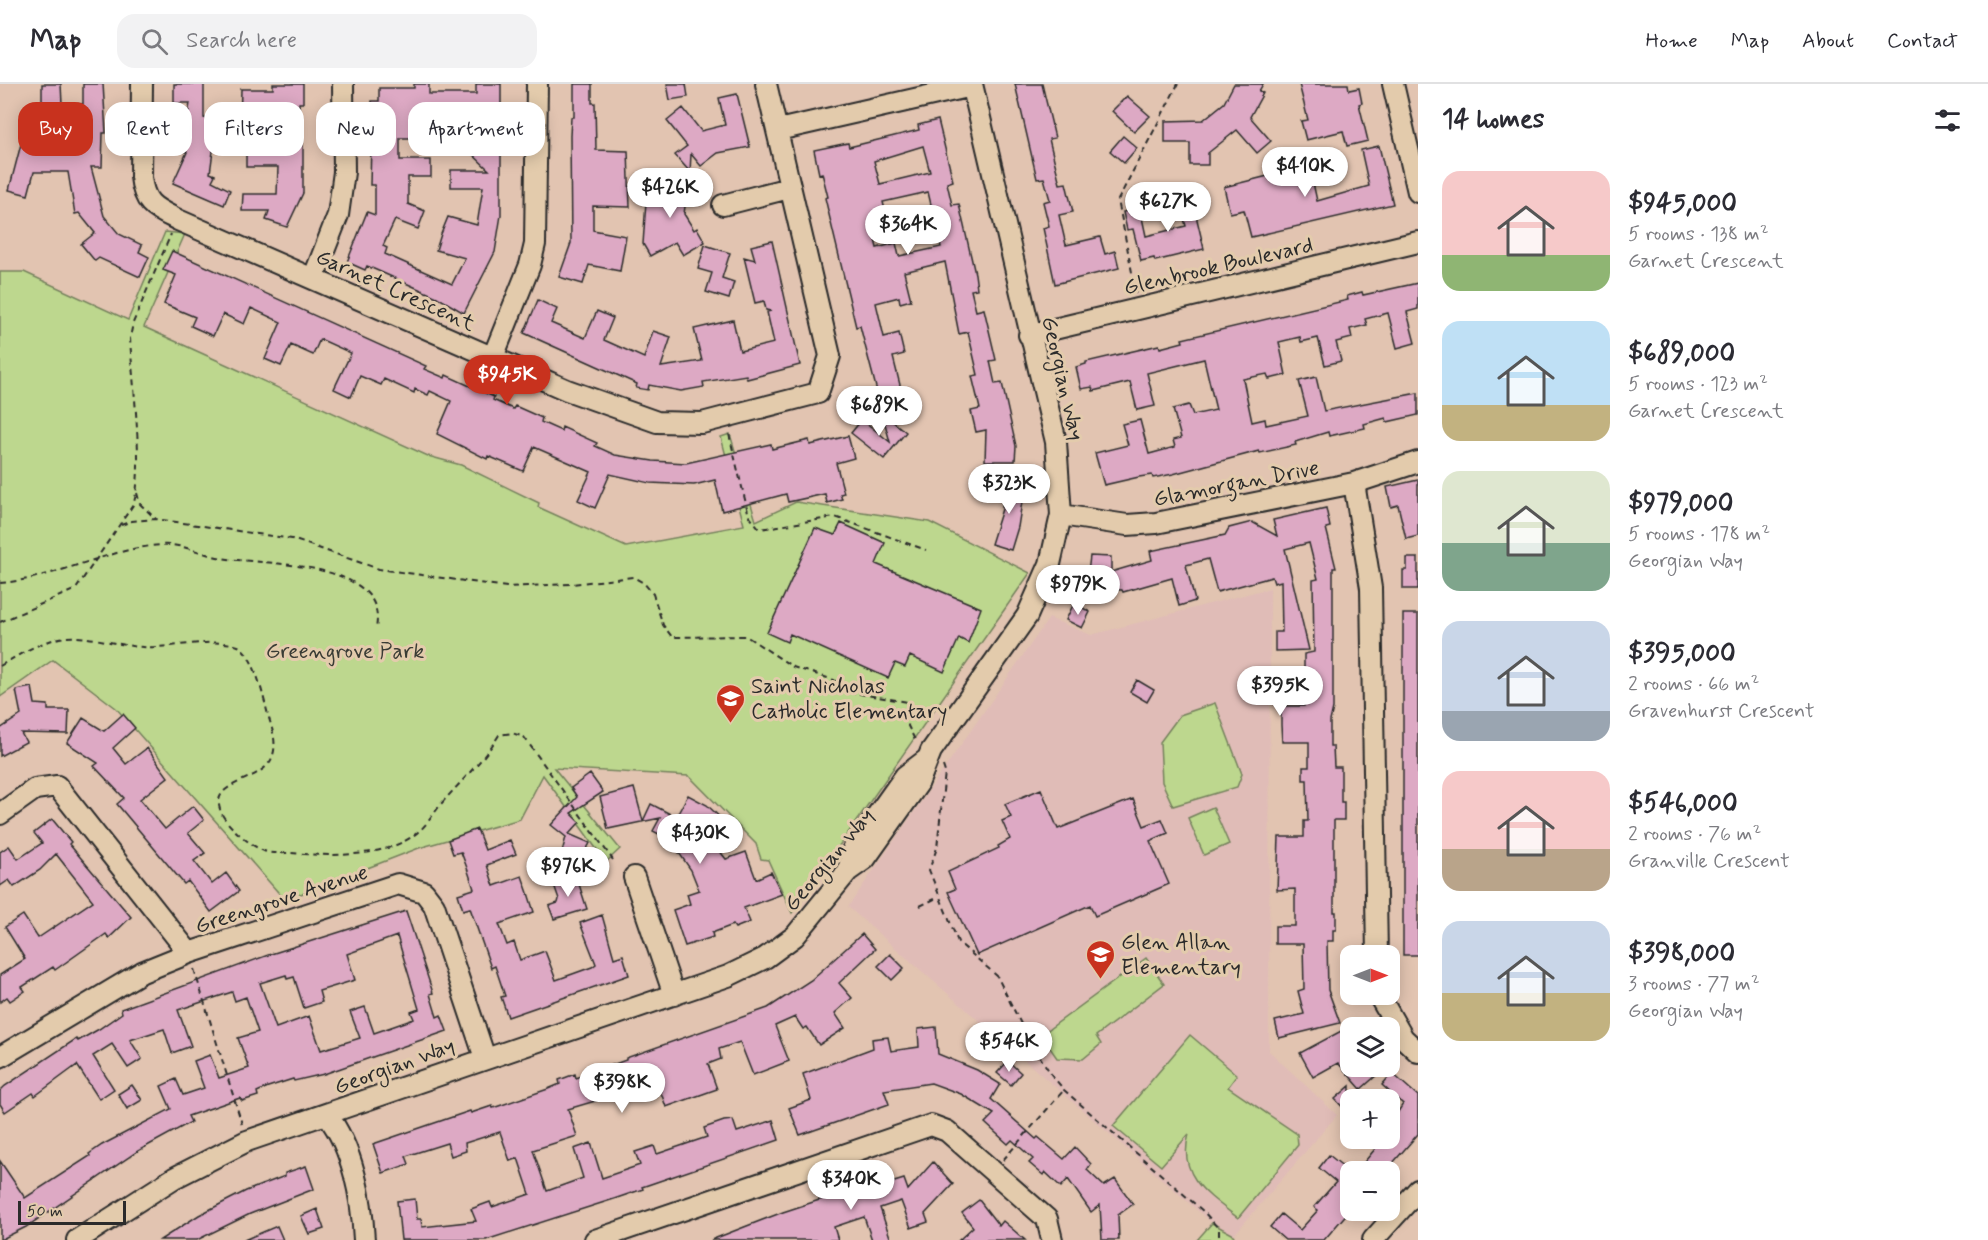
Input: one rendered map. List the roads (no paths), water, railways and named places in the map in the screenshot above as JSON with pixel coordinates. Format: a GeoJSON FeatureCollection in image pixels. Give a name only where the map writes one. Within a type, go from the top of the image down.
{"type":"FeatureCollection","features":[{"type":"Feature","properties":{"kind":"street","name":"Garnet Crescent"},"geometry":{"type":"LineString","coordinates":[[142,84],[141,177],[142,191],[150,206],[567,390],[657,422],[702,423],[818,393],[830,356],[766,84]]}},
{"type":"Feature","properties":{"kind":"street"},"geometry":{"type":"LineString","coordinates":[[313,279],[339,204],[344,172],[344,84]]}},
{"type":"Feature","properties":{"kind":"street"},"geometry":{"type":"LineString","coordinates":[[493,357],[531,265],[535,244],[537,84]]}},
{"type":"Feature","properties":{"kind":"street"},"geometry":{"type":"LineString","coordinates":[[1394,84],[1418,192]]}},
{"type":"Feature","properties":{"kind":"street"},"geometry":{"type":"LineString","coordinates":[[778,130],[972,85]]}},
{"type":"Feature","properties":{"kind":"street","name":"Georgian Way"},"geometry":{"type":"LineString","coordinates":[[77,1240],[174,1178],[247,1141],[728,976],[765,958],[795,936],[848,871],[865,859],[918,784],[929,754],[1027,616],[1050,564],[1061,515],[1056,442],[972,85]]}},
{"type":"Feature","properties":{"kind":"street"},"geometry":{"type":"LineString","coordinates":[[723,205],[789,188]]}},
{"type":"Feature","properties":{"kind":"street","name":"Glenbrook Boulevard"},"geometry":{"type":"LineString","coordinates":[[1029,335],[1418,242]]}},
{"type":"Feature","properties":{"kind":"street","name":"Glamorgan Drive"},"geometry":{"type":"LineString","coordinates":[[1061,515],[1127,525],[1156,523],[1354,483],[1418,462]]}},
{"type":"Feature","properties":{"kind":"street"},"geometry":{"type":"LineString","coordinates":[[1354,483],[1371,588],[1377,945]]}},
{"type":"Feature","properties":{"kind":"street"},"geometry":{"type":"LineString","coordinates":[[0,814],[35,789],[57,786],[189,953]]}},
{"type":"Feature","properties":{"kind":"street"},"geometry":{"type":"LineString","coordinates":[[634,877],[674,995]]}},
{"type":"Feature","properties":{"kind":"street","name":"Greengrove Avenue"},"geometry":{"type":"LineString","coordinates":[[0,1057],[142,972],[189,953],[398,884],[411,886],[424,892],[434,905],[485,1058]]}},
{"type":"Feature","properties":{"kind":"street"},"geometry":{"type":"LineString","coordinates":[[1384,1005],[1403,1038],[1418,1052]]}},
{"type":"Feature","properties":{"kind":"street"},"geometry":{"type":"LineString","coordinates":[[327,1115],[340,1132],[358,1190],[364,1240]]}},
{"type":"Feature","properties":{"kind":"street"},"geometry":{"type":"LineString","coordinates":[[595,1240],[931,1125],[947,1131],[1047,1219],[1052,1240]]}},
{"type":"Feature","properties":{"kind":"street"},"geometry":{"type":"LineString","coordinates":[[1373,1240],[1418,1190]]}},
{"type":"Feature","properties":{"kind":"place","name":"Saint Nicholas Catholic Elementary"},"geometry":{"type":"Point","coordinates":[730,724]}},
{"type":"Feature","properties":{"kind":"place","name":"Glen Allan Elementary"},"geometry":{"type":"Point","coordinates":[1100,980]}},
{"type":"Feature","properties":{"kind":"park label","name":"Greengrove Park"},"geometry":{"type":"Point","coordinates":[345,650]}}]}
